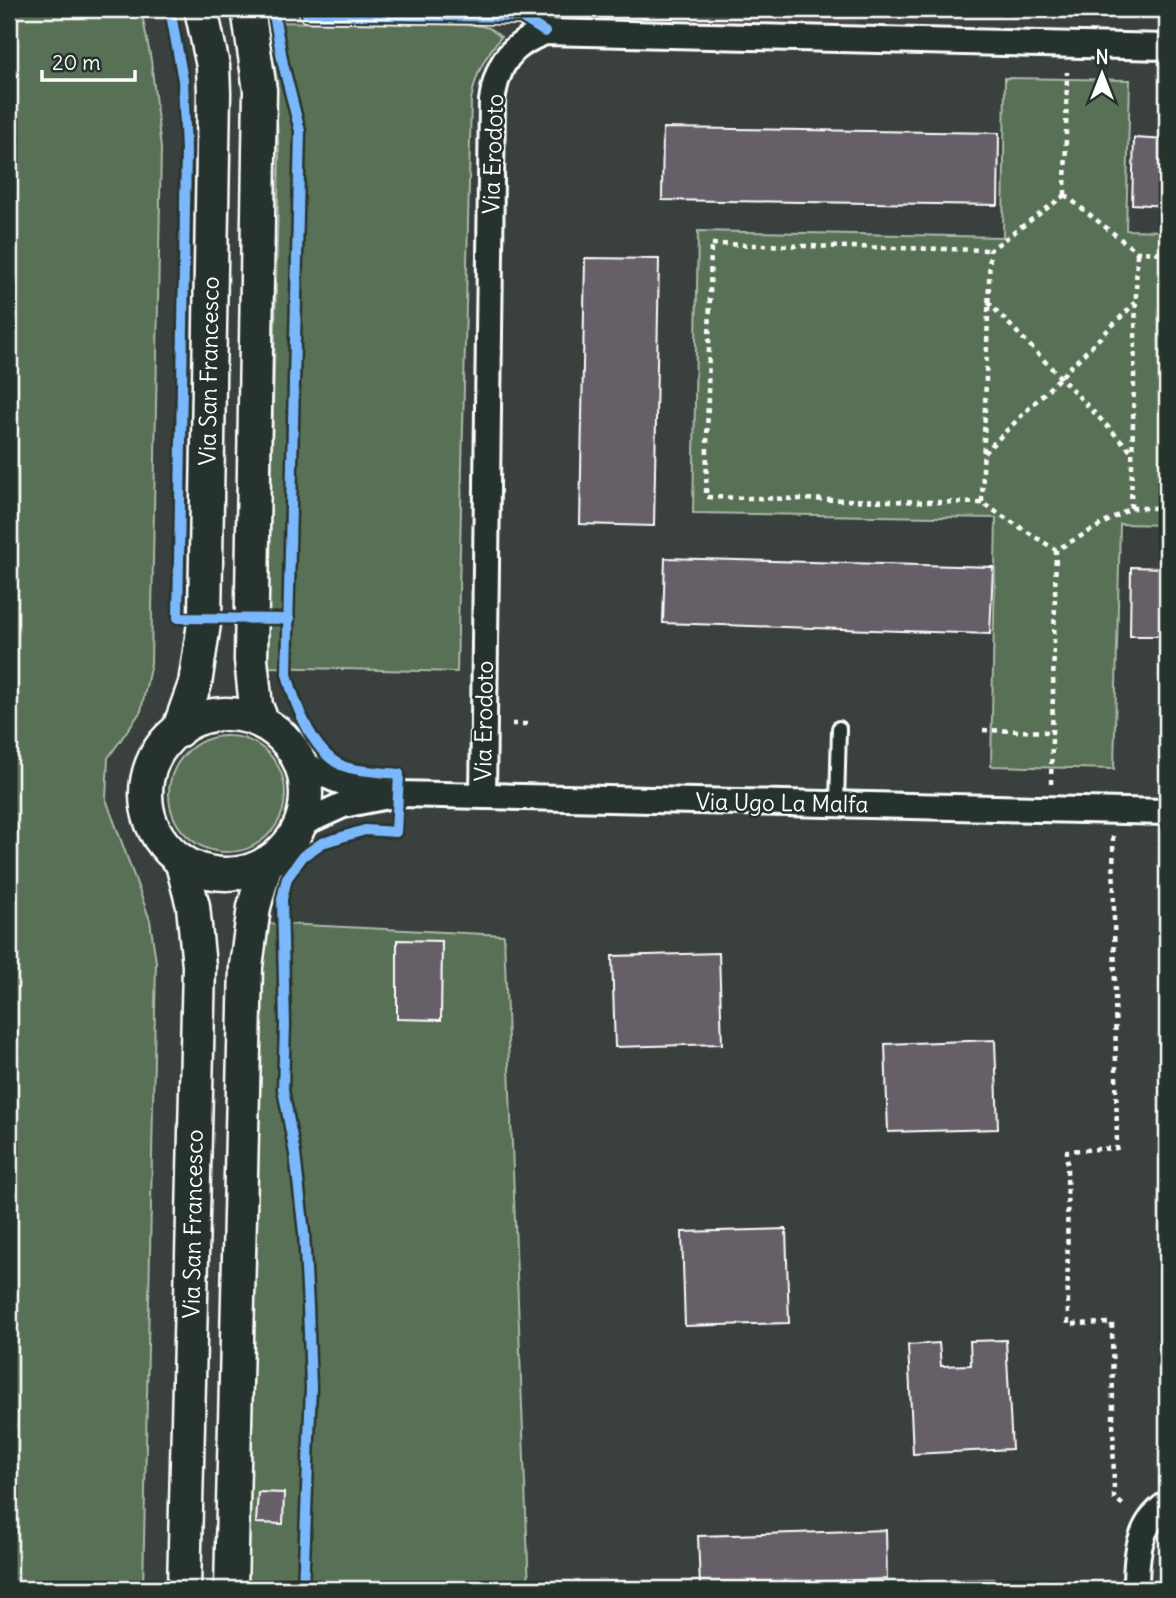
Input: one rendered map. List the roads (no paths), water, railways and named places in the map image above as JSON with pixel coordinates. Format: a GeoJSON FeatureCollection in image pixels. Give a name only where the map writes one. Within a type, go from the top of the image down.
{"type":"FeatureCollection","features":[{"type":"Feature","properties":{"kind":"street","name":"Via San Francesco"},"geometry":{"type":"LineString","coordinates":[[178,731],[195,684],[205,617],[214,93],[213,66],[201,9]]}},
{"type":"Feature","properties":{"kind":"street","name":"Via San Francesco"},"geometry":{"type":"LineString","coordinates":[[248,9],[260,90],[251,660],[256,706],[262,723]]}},
{"type":"Feature","properties":{"kind":"street"},"geometry":{"type":"LineString","coordinates":[[545,32],[1167,47]]}},
{"type":"Feature","properties":{"kind":"street","name":"Via Erodoto"},"geometry":{"type":"LineString","coordinates":[[483,796],[492,101],[498,74],[509,54],[522,42],[545,32]]}},
{"type":"Feature","properties":{"kind":"street"},"geometry":{"type":"LineString","coordinates":[[219,715],[249,718],[262,723],[289,744],[298,759],[306,791],[301,824],[293,839],[279,854],[250,871],[215,873],[197,869],[167,848],[149,815],[146,796],[148,777],[154,760],[164,744],[191,723],[219,715]]}},
{"type":"Feature","properties":{"kind":"street","name":"Via Ugo La Malfa"},"geometry":{"type":"LineString","coordinates":[[298,759],[320,775],[341,783],[398,794],[1167,812]]}},
{"type":"Feature","properties":{"kind":"street","name":"Via Ugo La Malfa"},"geometry":{"type":"LineString","coordinates":[[301,824],[343,805],[398,794]]}},
{"type":"Feature","properties":{"kind":"street","name":"Via San Francesco"},"geometry":{"type":"LineString","coordinates":[[181,860],[193,906],[199,966],[184,1589]]}},
{"type":"Feature","properties":{"kind":"street","name":"Via San Francesco"},"geometry":{"type":"LineString","coordinates":[[231,1589],[246,966],[254,907],[267,863]]}},
{"type":"Feature","properties":{"kind":"street"},"geometry":{"type":"LineString","coordinates":[[1136,1589],[1138,1549],[1147,1523],[1167,1504]]}},
{"type":"Feature","properties":{"kind":"lane"},"geometry":{"type":"LineString","coordinates":[[307,14],[357,12],[521,18],[545,32]]}},
{"type":"Feature","properties":{"kind":"lane"},"geometry":{"type":"LineString","coordinates":[[837,805],[839,728]]}}]}
